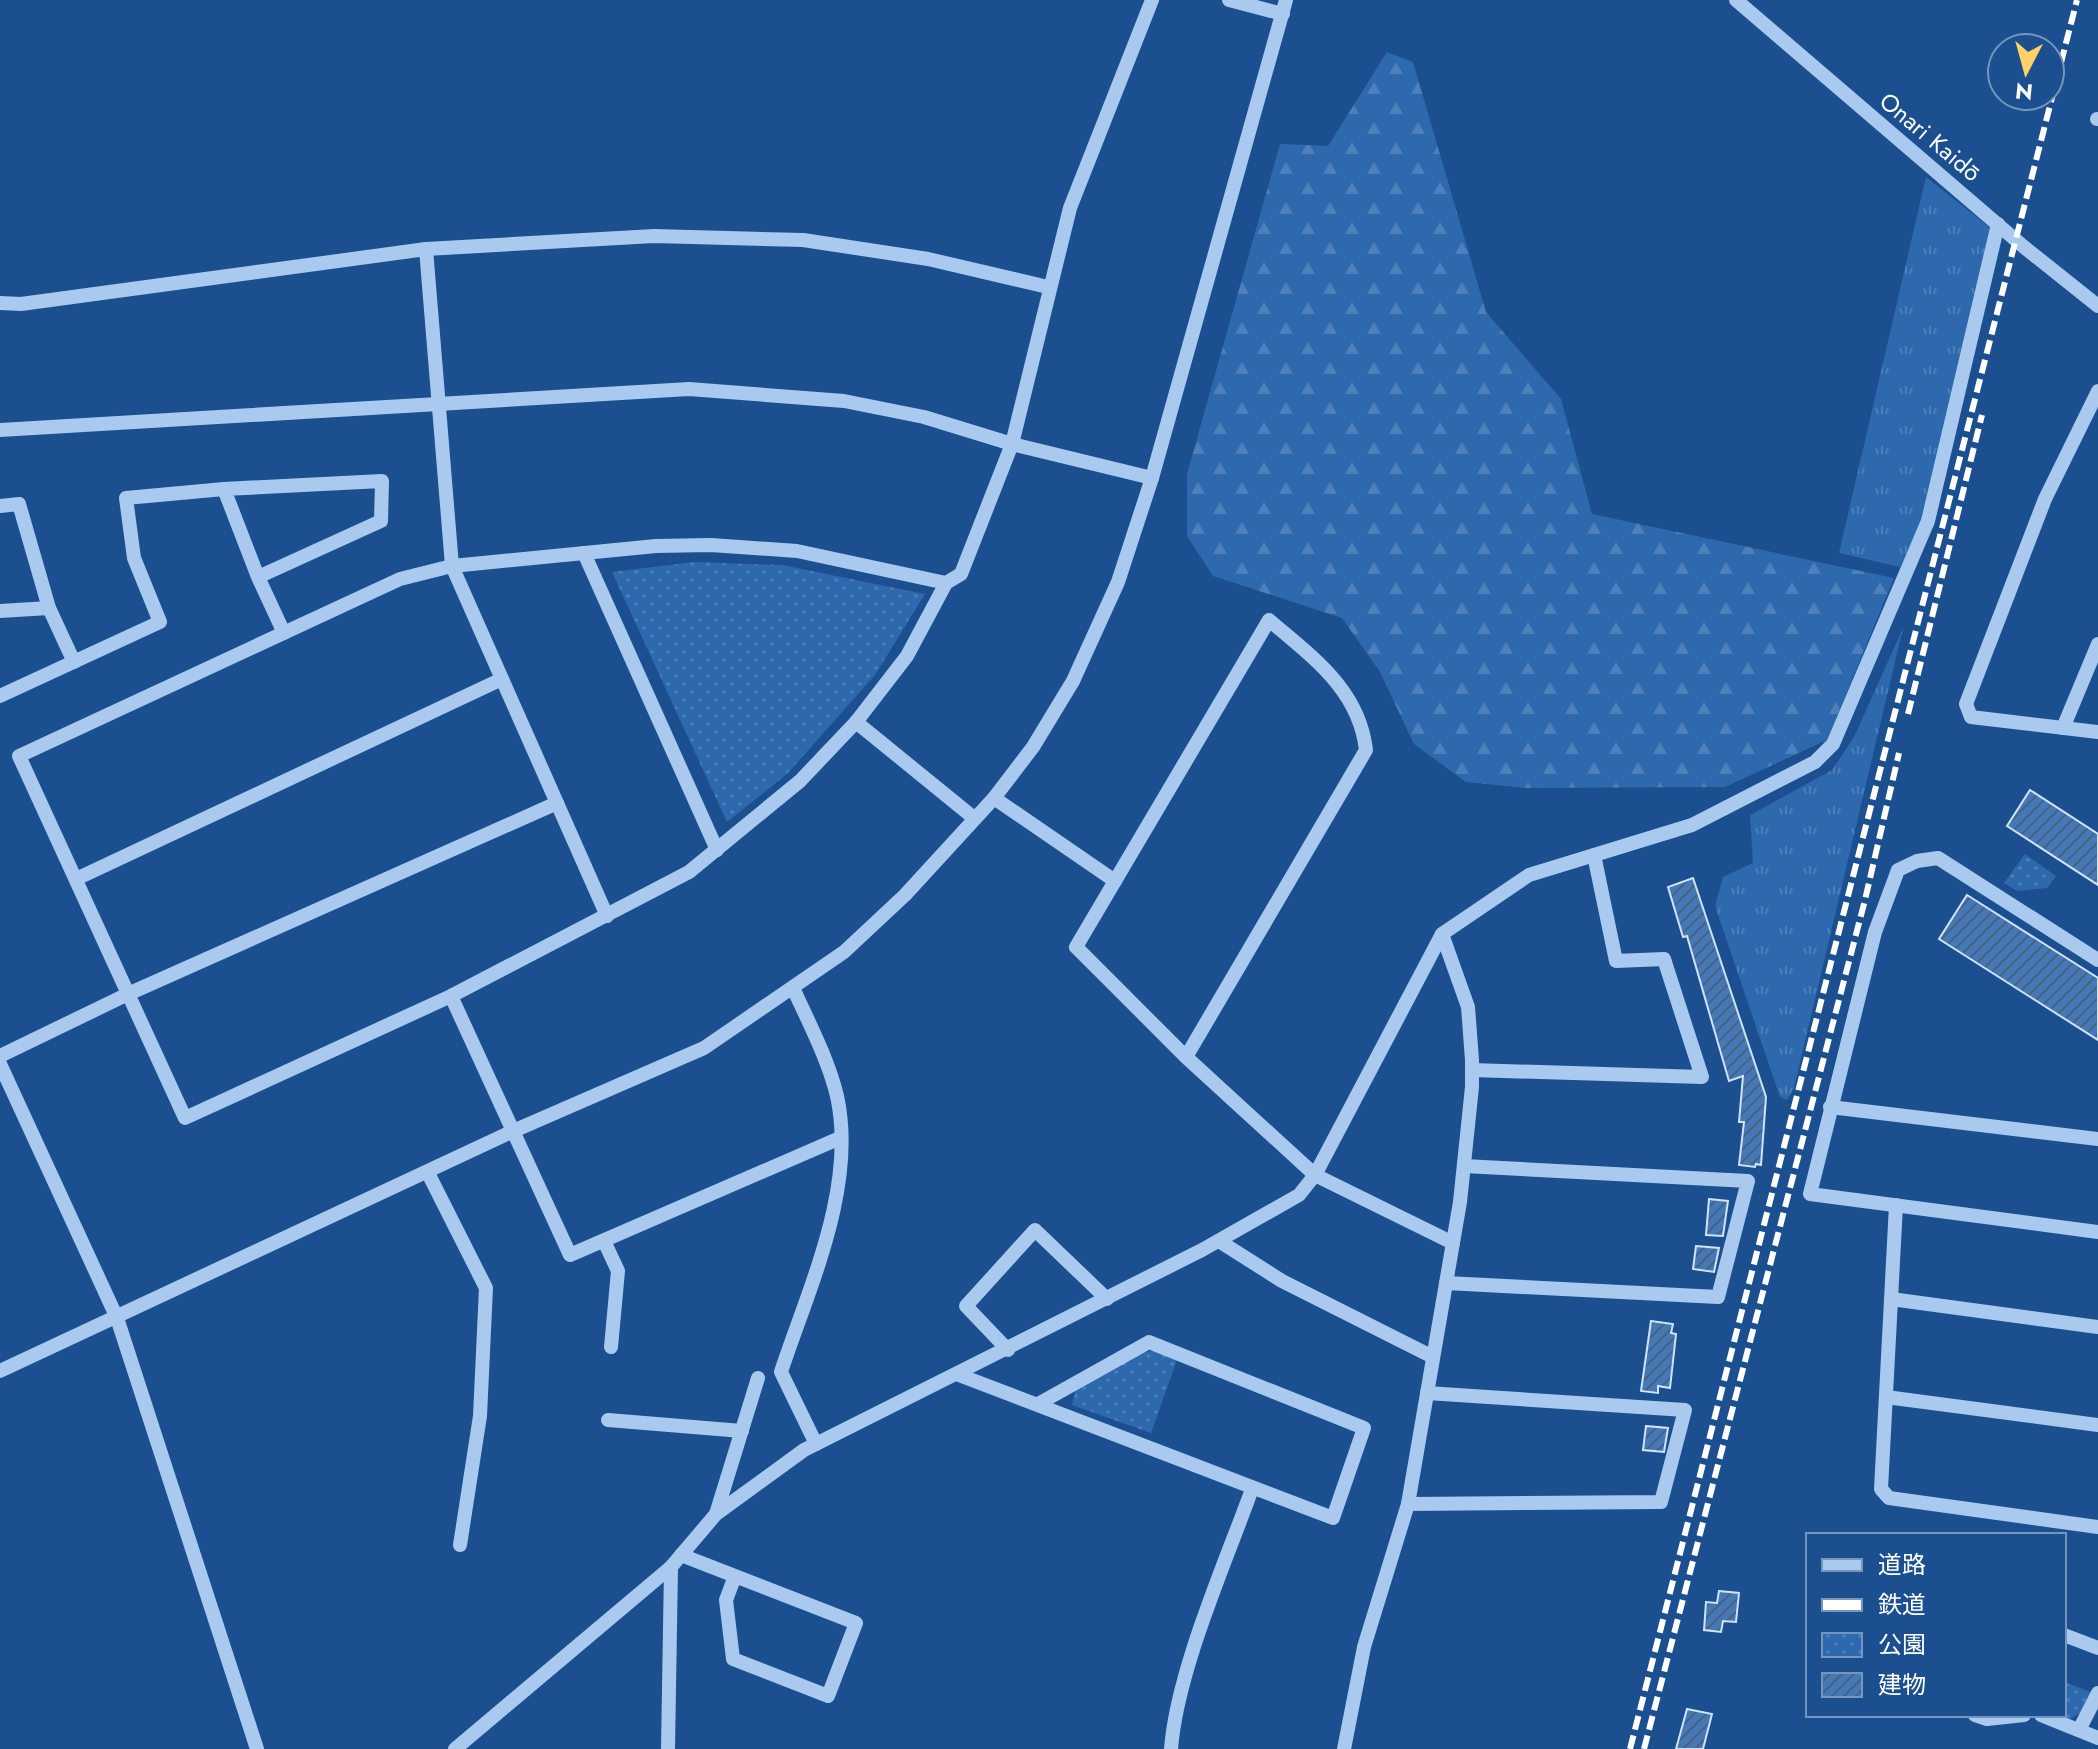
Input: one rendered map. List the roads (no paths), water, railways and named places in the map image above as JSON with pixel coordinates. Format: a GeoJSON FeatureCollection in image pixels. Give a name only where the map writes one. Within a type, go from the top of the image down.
{"type":"FeatureCollection","features":[{"type":"Feature","properties":{"kind":"street"},"geometry":{"type":"LineString","coordinates":[[946,583],[797,551],[711,545],[452,566],[400,579],[19,756],[185,1118],[451,996],[689,872],[800,781],[856,722],[907,656],[946,583],[961,574],[1012,444],[1048,287],[1070,208],[1152,0]]}},
{"type":"Feature","properties":{"kind":"street"},"geometry":{"type":"LineString","coordinates":[[0,1371],[511,1132],[704,1048],[844,952],[905,895],[994,798],[1033,747],[1073,681],[1118,582],[1152,478],[1285,7],[1229,0]]}},
{"type":"Feature","properties":{"kind":"street","name":"Onari Kaidō"},"geometry":{"type":"LineString","coordinates":[[1736,0],[2098,306]]}},
{"type":"Feature","properties":{"kind":"street"},"geometry":{"type":"LineString","coordinates":[[455,1749],[676,1561],[716,1514],[816,1444],[1107,1299],[1299,1195],[1315,1175],[1442,934],[1529,875],[1692,825],[1815,762],[1833,744],[1928,521],[1998,224]]}},
{"type":"Feature","properties":{"kind":"street"},"geometry":{"type":"LineString","coordinates":[[0,303],[21,304],[426,249],[654,236],[803,240],[928,259],[1048,287]]}},
{"type":"Feature","properties":{"kind":"street"},"geometry":{"type":"LineString","coordinates":[[426,249],[452,566],[607,916]]}},
{"type":"Feature","properties":{"kind":"street"},"geometry":{"type":"LineString","coordinates":[[0,430],[689,389],[844,401],[924,417],[1012,444],[1152,478]]}},
{"type":"Feature","properties":{"kind":"street"},"geometry":{"type":"LineString","coordinates":[[2098,391],[2045,499],[1966,704],[1971,717],[2098,732]]}},
{"type":"Feature","properties":{"kind":"street"},"geometry":{"type":"LineString","coordinates":[[0,696],[160,622],[134,558],[126,498],[224,489],[382,481],[381,521],[258,577]]}},
{"type":"Feature","properties":{"kind":"street"},"geometry":{"type":"LineString","coordinates":[[224,489],[258,577],[284,633]]}},
{"type":"Feature","properties":{"kind":"street"},"geometry":{"type":"LineString","coordinates":[[0,506],[19,504],[49,608],[74,662]]}},
{"type":"Feature","properties":{"kind":"street"},"geometry":{"type":"LineString","coordinates":[[584,553],[717,850]]}},
{"type":"Feature","properties":{"kind":"street"},"geometry":{"type":"LineString","coordinates":[[0,611],[49,608]]}},
{"type":"Feature","properties":{"kind":"street"},"geometry":{"type":"LineString","coordinates":[[1186,1057],[1366,750],[1364,728],[1339,681],[1269,620],[1076,947],[1186,1057],[1315,1175],[1453,1243]]}},
{"type":"Feature","properties":{"kind":"street"},"geometry":{"type":"LineString","coordinates":[[2063,728],[2098,644]]}},
{"type":"Feature","properties":{"kind":"street"},"geometry":{"type":"LineString","coordinates":[[76,879],[502,679]]}},
{"type":"Feature","properties":{"kind":"street"},"geometry":{"type":"LineString","coordinates":[[856,722],[974,818]]}},
{"type":"Feature","properties":{"kind":"street"},"geometry":{"type":"LineString","coordinates":[[994,798],[1115,881]]}},
{"type":"Feature","properties":{"kind":"street"},"geometry":{"type":"LineString","coordinates":[[0,1056],[128,994],[557,803]]}},
{"type":"Feature","properties":{"kind":"street"},"geometry":{"type":"LineString","coordinates":[[1472,1070],[1702,1077],[1664,959],[1616,961],[1594,855]]}},
{"type":"Feature","properties":{"kind":"street"},"geometry":{"type":"LineString","coordinates":[[2098,960],[1938,858],[1917,861],[1898,870],[1875,932],[1810,1194],[2098,1232]]}},
{"type":"Feature","properties":{"kind":"street"},"geometry":{"type":"LineString","coordinates":[[1344,1749],[1364,1647],[1408,1504],[1464,1166],[1472,1070],[1468,1007],[1442,934]]}},
{"type":"Feature","properties":{"kind":"street"},"geometry":{"type":"LineString","coordinates":[[793,988],[837,1097],[840,1138],[831,1217],[781,1372],[816,1444]]}},
{"type":"Feature","properties":{"kind":"street"},"geometry":{"type":"LineString","coordinates":[[451,996],[570,1255],[840,1138]]}},
{"type":"Feature","properties":{"kind":"street"},"geometry":{"type":"LineString","coordinates":[[0,1064],[117,1318],[257,1749]]}},
{"type":"Feature","properties":{"kind":"street"},"geometry":{"type":"LineString","coordinates":[[1830,1107],[2098,1139]]}},
{"type":"Feature","properties":{"kind":"street"},"geometry":{"type":"LineString","coordinates":[[1446,1283],[1718,1297],[1748,1181],[1464,1166]]}},
{"type":"Feature","properties":{"kind":"street"},"geometry":{"type":"LineString","coordinates":[[428,1173],[486,1288],[480,1416],[460,1545]]}},
{"type":"Feature","properties":{"kind":"street"},"geometry":{"type":"LineString","coordinates":[[1896,1205],[1881,1489],[1889,1498],[2098,1527]]}},
{"type":"Feature","properties":{"kind":"street"},"geometry":{"type":"LineString","coordinates":[[1008,1350],[966,1306],[1035,1230],[1107,1299]]}},
{"type":"Feature","properties":{"kind":"street"},"geometry":{"type":"LineString","coordinates":[[604,1241],[618,1271],[611,1347]]}},
{"type":"Feature","properties":{"kind":"street"},"geometry":{"type":"LineString","coordinates":[[1219,1241],[1282,1281],[1433,1357]]}},
{"type":"Feature","properties":{"kind":"street"},"geometry":{"type":"LineString","coordinates":[[1891,1299],[2098,1327]]}},
{"type":"Feature","properties":{"kind":"street"},"geometry":{"type":"LineString","coordinates":[[959,1375],[1333,1518],[1364,1428],[1149,1342],[1038,1404]]}},
{"type":"Feature","properties":{"kind":"street"},"geometry":{"type":"LineString","coordinates":[[716,1514],[758,1378]]}},
{"type":"Feature","properties":{"kind":"street"},"geometry":{"type":"LineString","coordinates":[[1408,1504],[1661,1502],[1685,1410],[1427,1393]]}},
{"type":"Feature","properties":{"kind":"street"},"geometry":{"type":"LineString","coordinates":[[1886,1397],[2098,1425]]}},
{"type":"Feature","properties":{"kind":"street"},"geometry":{"type":"LineString","coordinates":[[608,1420],[742,1431]]}},
{"type":"Feature","properties":{"kind":"street"},"geometry":{"type":"LineString","coordinates":[[1171,1749],[1172,1728],[1192,1658],[1252,1489]]}},
{"type":"Feature","properties":{"kind":"street"},"geometry":{"type":"LineString","coordinates":[[676,1561],[735,1576],[856,1623],[828,1696],[733,1659],[726,1600],[735,1576]]}},
{"type":"Feature","properties":{"kind":"street"},"geometry":{"type":"LineString","coordinates":[[668,1749],[676,1561]]}},
{"type":"Feature","properties":{"kind":"street"},"geometry":{"type":"LineString","coordinates":[[2066,1636],[2098,1648]]}},
{"type":"Feature","properties":{"kind":"street"},"geometry":{"type":"LineString","coordinates":[[2079,1730],[2098,1693]]}},
{"type":"Feature","properties":{"kind":"street"},"geometry":{"type":"LineString","coordinates":[[1981,1717],[2006,1717]]}},
{"type":"Feature","properties":{"kind":"street"},"geometry":{"type":"LineString","coordinates":[[2046,1717],[2098,1738]]}},
{"type":"Feature","properties":{"kind":"railway"},"geometry":{"type":"LineString","coordinates":[[1630,1749],[2077,0]]}},
{"type":"Feature","properties":{"kind":"railway"},"geometry":{"type":"LineString","coordinates":[[1908,714],[1982,415]]}},
{"type":"Feature","properties":{"kind":"railway"},"geometry":{"type":"LineString","coordinates":[[1644,1749],[1865,900],[1899,753]]}}]}
